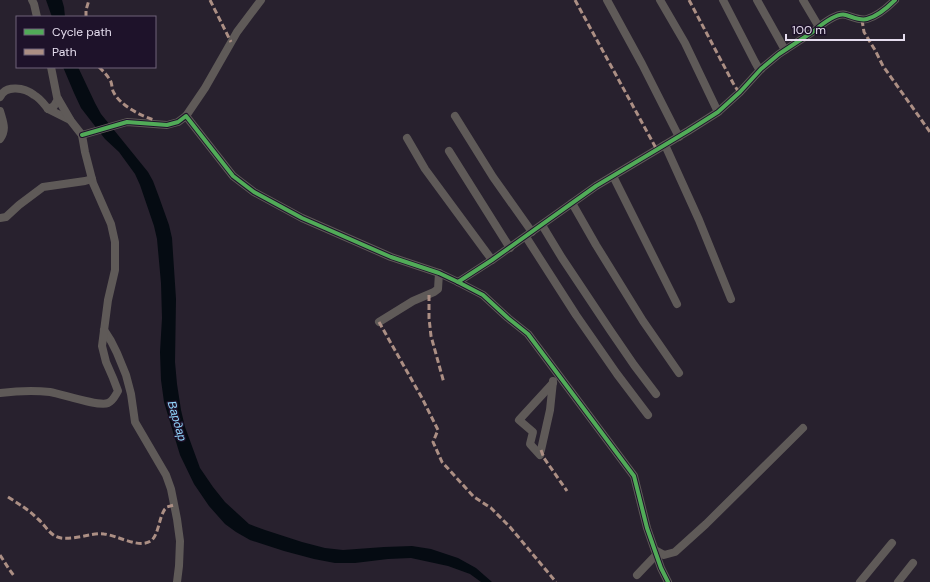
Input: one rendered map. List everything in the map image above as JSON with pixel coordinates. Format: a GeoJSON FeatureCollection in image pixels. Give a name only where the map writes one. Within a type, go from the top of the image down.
{"type":"FeatureCollection","features":[{"type":"Feature","properties":{"kind":"street"},"geometry":{"type":"LineString","coordinates":[[32,0],[37,16]]}},
{"type":"Feature","properties":{"kind":"street"},"geometry":{"type":"LineString","coordinates":[[82,134],[127,122],[167,125],[178,122],[186,116],[205,88],[237,32],[261,0]]}},
{"type":"Feature","properties":{"kind":"street"},"geometry":{"type":"LineString","coordinates":[[607,0],[642,64],[679,137]]}},
{"type":"Feature","properties":{"kind":"street"},"geometry":{"type":"LineString","coordinates":[[660,0],[685,43],[718,112]]}},
{"type":"Feature","properties":{"kind":"street"},"geometry":{"type":"LineString","coordinates":[[723,0],[755,62],[759,69],[762,69]]}},
{"type":"Feature","properties":{"kind":"street"},"geometry":{"type":"LineString","coordinates":[[757,0],[785,50]]}},
{"type":"Feature","properties":{"kind":"street"},"geometry":{"type":"LineString","coordinates":[[803,0],[819,27]]}},
{"type":"Feature","properties":{"kind":"street"},"geometry":{"type":"LineString","coordinates":[[458,282],[510,248],[596,186],[718,112],[762,69],[785,50],[819,27],[842,14],[866,20],[885,10],[895,0]]}},
{"type":"Feature","properties":{"kind":"street"},"geometry":{"type":"LineString","coordinates":[[0,393],[18,390],[49,392],[99,404],[108,404],[118,391],[114,378],[106,362],[102,346],[108,300],[115,270],[115,242],[111,224],[92,179],[82,134],[71,121],[55,93],[51,68]]}},
{"type":"Feature","properties":{"kind":"street"},"geometry":{"type":"LineString","coordinates":[[0,97],[4,91],[14,88],[21,89],[35,95],[48,108],[71,121]]}},
{"type":"Feature","properties":{"kind":"street"},"geometry":{"type":"LineString","coordinates":[[48,108],[54,106],[58,99]]}},
{"type":"Feature","properties":{"kind":"street"},"geometry":{"type":"LineString","coordinates":[[0,111],[4,130],[0,139]]}},
{"type":"Feature","properties":{"kind":"street"},"geometry":{"type":"LineString","coordinates":[[186,116],[234,176],[254,192],[302,218],[391,257],[439,273],[458,282],[482,295],[528,334],[634,476],[655,553],[668,582]]}},
{"type":"Feature","properties":{"kind":"street"},"geometry":{"type":"LineString","coordinates":[[455,116],[529,234],[576,315],[617,374],[648,415]]}},
{"type":"Feature","properties":{"kind":"street"},"geometry":{"type":"LineString","coordinates":[[407,138],[425,169],[492,260]]}},
{"type":"Feature","properties":{"kind":"street"},"geometry":{"type":"LineString","coordinates":[[665,145],[699,220],[731,299]]}},
{"type":"Feature","properties":{"kind":"street"},"geometry":{"type":"LineString","coordinates":[[449,151],[510,248]]}},
{"type":"Feature","properties":{"kind":"street"},"geometry":{"type":"LineString","coordinates":[[613,176],[677,304]]}},
{"type":"Feature","properties":{"kind":"street"},"geometry":{"type":"LineString","coordinates":[[0,218],[6,217],[19,204],[43,187],[92,179]]}},
{"type":"Feature","properties":{"kind":"street"},"geometry":{"type":"LineString","coordinates":[[572,203],[643,321],[679,373]]}},
{"type":"Feature","properties":{"kind":"street"},"geometry":{"type":"LineString","coordinates":[[542,225],[610,330],[656,394]]}},
{"type":"Feature","properties":{"kind":"street"},"geometry":{"type":"LineString","coordinates":[[379,322],[413,301],[434,292],[438,288],[439,273]]}},
{"type":"Feature","properties":{"kind":"street"},"geometry":{"type":"LineString","coordinates":[[104,330],[114,347],[126,375],[131,394],[135,422],[166,475],[171,489],[180,541],[177,582]]}},
{"type":"Feature","properties":{"kind":"street"},"geometry":{"type":"LineString","coordinates":[[550,363],[554,375],[550,410],[541,453],[530,444],[533,432],[519,420],[553,383]]}},
{"type":"Feature","properties":{"kind":"street"},"geometry":{"type":"LineString","coordinates":[[655,553],[664,555],[675,552],[706,524],[803,428]]}},
{"type":"Feature","properties":{"kind":"street"},"geometry":{"type":"LineString","coordinates":[[860,582],[892,543]]}},
{"type":"Feature","properties":{"kind":"street"},"geometry":{"type":"LineString","coordinates":[[637,575],[655,553]]}},
{"type":"Feature","properties":{"kind":"street"},"geometry":{"type":"LineString","coordinates":[[898,582],[913,563]]}},
{"type":"Feature","properties":{"kind":"water"},"geometry":{"type":"Polygon","coordinates":[[[46,0],[62,0],[65,16],[52,16],[46,0]]]}},
{"type":"Feature","properties":{"kind":"water","name":"Вардар"},"geometry":{"type":"Polygon","coordinates":[[[63,68],[78,68],[101,114],[148,172],[159,197],[172,238],[176,299],[175,362],[181,410],[185,427],[200,468],[225,502],[249,524],[302,542],[325,548],[343,550],[412,546],[431,549],[458,558],[476,568],[492,582],[481,582],[470,574],[448,566],[411,558],[355,563],[335,563],[284,551],[250,540],[236,532],[225,524],[209,506],[194,484],[180,455],[164,402],[161,380],[160,352],[162,318],[161,283],[157,239],[154,226],[135,174],[119,152],[105,139],[81,108],[63,68]]]}},
{"type":"Feature","properties":{"kind":"marked path"},"geometry":{"type":"LineString","coordinates":[[86,16],[89,0]]}},
{"type":"Feature","properties":{"kind":"marked path"},"geometry":{"type":"LineString","coordinates":[[210,0],[231,42]]}},
{"type":"Feature","properties":{"kind":"marked path"},"geometry":{"type":"LineString","coordinates":[[575,0],[657,150]]}},
{"type":"Feature","properties":{"kind":"marked path"},"geometry":{"type":"LineString","coordinates":[[689,0],[733,83],[740,92]]}},
{"type":"Feature","properties":{"kind":"marked path"},"geometry":{"type":"LineString","coordinates":[[862,20],[864,32],[883,66],[930,132]]}},
{"type":"Feature","properties":{"kind":"marked path"},"geometry":{"type":"LineString","coordinates":[[100,68],[110,80],[113,91],[120,101],[137,113],[154,120]]}},
{"type":"Feature","properties":{"kind":"marked path"},"geometry":{"type":"LineString","coordinates":[[429,295],[431,336],[444,383]]}},
{"type":"Feature","properties":{"kind":"marked path"},"geometry":{"type":"LineString","coordinates":[[379,322],[422,398],[438,430],[433,442],[442,462],[474,497],[491,508],[510,527],[556,582]]}},
{"type":"Feature","properties":{"kind":"marked path"},"geometry":{"type":"LineString","coordinates":[[541,450],[544,458],[567,491]]}},
{"type":"Feature","properties":{"kind":"marked path"},"geometry":{"type":"LineString","coordinates":[[8,497],[24,507],[51,533],[60,538],[104,534],[135,543],[147,543],[152,540],[163,512],[167,507],[174,505]]}},
{"type":"Feature","properties":{"kind":"marked path"},"geometry":{"type":"LineString","coordinates":[[0,555],[14,576]]}},
{"type":"Feature","properties":{"kind":"cycle path"},"geometry":{"type":"LineString","coordinates":[[458,282],[492,260],[596,186],[718,112],[740,92],[761,69],[779,54],[829,20],[838,15],[846,15],[859,19],[871,18],[886,9],[895,0]]}},
{"type":"Feature","properties":{"kind":"cycle path"},"geometry":{"type":"LineString","coordinates":[[82,135],[127,122],[167,125],[178,122],[186,116],[233,176],[254,192],[302,218],[391,257],[439,273],[483,295],[528,334],[634,476],[647,528],[661,568],[668,582]]}}]}
